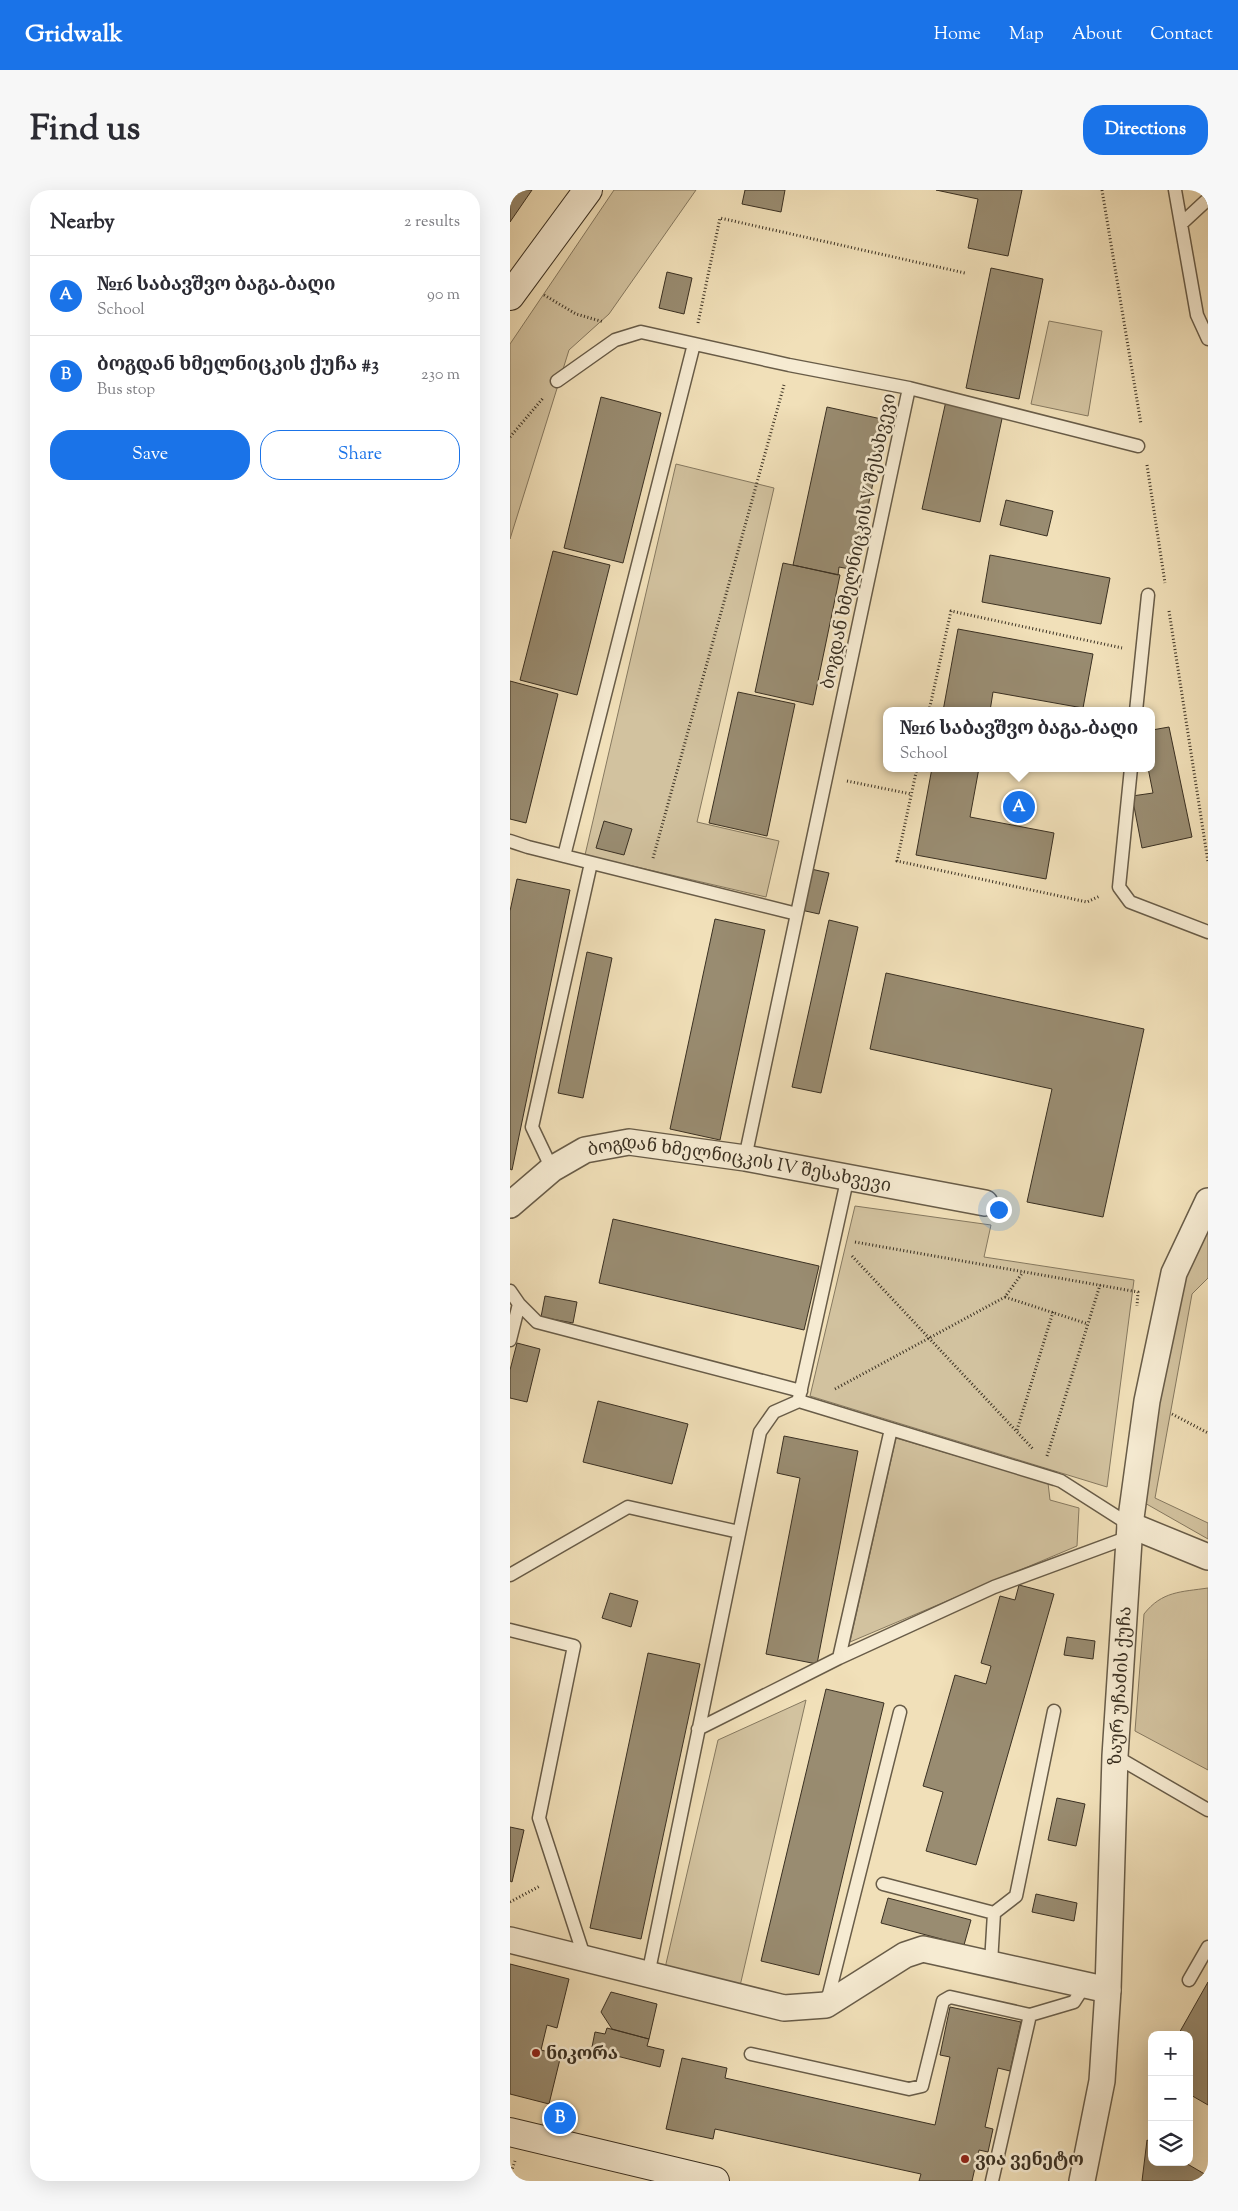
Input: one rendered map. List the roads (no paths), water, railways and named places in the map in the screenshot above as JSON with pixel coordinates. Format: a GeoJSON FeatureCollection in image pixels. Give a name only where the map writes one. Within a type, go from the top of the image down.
{"type":"FeatureCollection","features":[{"type":"Feature","properties":{"kind":"main road"},"geometry":{"type":"LineString","coordinates":[[517,281],[588,190]]}},
{"type":"Feature","properties":{"kind":"main road"},"geometry":{"type":"LineString","coordinates":[[510,2132],[715,2181]]}},
{"type":"Feature","properties":{"kind":"street","name":"ბოგდან ხმელნიცკის IV შესახვევი"},"geometry":{"type":"LineString","coordinates":[[510,1206],[552,1168],[585,1150],[629,1142],[745,1158],[985,1203]]}},
{"type":"Feature","properties":{"kind":"street","name":"ზაურ უჩაძის ქუჩა"},"geometry":{"type":"LineString","coordinates":[[1082,2181],[1102,2081],[1097,1988],[1115,1756],[1129,1531],[1146,1401],[1174,1273],[1208,1202]]}},
{"type":"Feature","properties":{"kind":"street"},"geometry":{"type":"LineString","coordinates":[[1129,1531],[1208,1557]]}},
{"type":"Feature","properties":{"kind":"street"},"geometry":{"type":"LineString","coordinates":[[510,1940],[784,2008],[826,2005],[904,1955],[923,1949],[1097,1988]]}},
{"type":"Feature","properties":{"kind":"lane"},"geometry":{"type":"LineString","coordinates":[[1175,190],[1197,315],[1208,339]]}},
{"type":"Feature","properties":{"kind":"lane"},"geometry":{"type":"LineString","coordinates":[[1181,224],[1208,199]]}},
{"type":"Feature","properties":{"kind":"lane","name":"ბოგდან ხმელნიცკის V შესახვევი"},"geometry":{"type":"LineString","coordinates":[[557,381],[615,340],[641,332],[789,365],[909,388],[745,1158]]}},
{"type":"Feature","properties":{"kind":"lane"},"geometry":{"type":"LineString","coordinates":[[564,856],[694,344]]}},
{"type":"Feature","properties":{"kind":"lane"},"geometry":{"type":"LineString","coordinates":[[909,388],[1138,446]]}},
{"type":"Feature","properties":{"kind":"lane"},"geometry":{"type":"LineString","coordinates":[[1136,707],[1148,595]]}},
{"type":"Feature","properties":{"kind":"lane"},"geometry":{"type":"LineString","coordinates":[[1131,772],[1119,888],[1130,902],[1208,932]]}},
{"type":"Feature","properties":{"kind":"lane"},"geometry":{"type":"LineString","coordinates":[[510,841],[797,914]]}},
{"type":"Feature","properties":{"kind":"lane"},"geometry":{"type":"LineString","coordinates":[[552,1168],[532,1127],[591,863]]}},
{"type":"Feature","properties":{"kind":"lane"},"geometry":{"type":"LineString","coordinates":[[802,1399],[848,1176]]}},
{"type":"Feature","properties":{"kind":"lane"},"geometry":{"type":"LineString","coordinates":[[510,1291],[536,1322],[802,1399],[891,1429],[1062,1481],[1129,1531]]}},
{"type":"Feature","properties":{"kind":"lane"},"geometry":{"type":"LineString","coordinates":[[510,1340],[519,1304]]}},
{"type":"Feature","properties":{"kind":"lane"},"geometry":{"type":"LineString","coordinates":[[648,1974],[760,1432],[774,1412],[802,1399]]}},
{"type":"Feature","properties":{"kind":"lane"},"geometry":{"type":"LineString","coordinates":[[839,1658],[891,1429]]}},
{"type":"Feature","properties":{"kind":"lane"},"geometry":{"type":"LineString","coordinates":[[510,1575],[628,1507],[739,1532]]}},
{"type":"Feature","properties":{"kind":"lane"},"geometry":{"type":"LineString","coordinates":[[698,1729],[839,1658],[994,1587],[1129,1531]]}},
{"type":"Feature","properties":{"kind":"lane"},"geometry":{"type":"LineString","coordinates":[[510,1630],[574,1646],[539,1818],[585,1959]]}},
{"type":"Feature","properties":{"kind":"lane"},"geometry":{"type":"LineString","coordinates":[[991,1963],[994,1913],[1016,1896],[1054,1711]]}},
{"type":"Feature","properties":{"kind":"lane"},"geometry":{"type":"LineString","coordinates":[[826,2005],[900,1712]]}},
{"type":"Feature","properties":{"kind":"lane"},"geometry":{"type":"LineString","coordinates":[[1115,1756],[1208,1810]]}},
{"type":"Feature","properties":{"kind":"lane"},"geometry":{"type":"LineString","coordinates":[[883,1884],[994,1913]]}},
{"type":"Feature","properties":{"kind":"lane"},"geometry":{"type":"LineString","coordinates":[[1189,1980],[1208,1947]]}},
{"type":"Feature","properties":{"kind":"lane"},"geometry":{"type":"LineString","coordinates":[[751,2054],[909,2089],[922,2086],[943,2001],[950,1997],[1030,2015],[1074,2002],[1097,1988]]}},
{"type":"Feature","properties":{"kind":"lane"},"geometry":{"type":"LineString","coordinates":[[992,2181],[1030,2015]]}},
{"type":"Feature","properties":{"kind":"place","name":"№16 საბავშვო ბაგა-ბაღი"},"geometry":{"type":"Point","coordinates":[1019,807]}},
{"type":"Feature","properties":{"kind":"place","name":"ნიკორა"},"geometry":{"type":"Point","coordinates":[536,2053]}},
{"type":"Feature","properties":{"kind":"place","name":"ბოგდან ხმელნიცკის ქუჩა #3"},"geometry":{"type":"Point","coordinates":[560,2118]}},
{"type":"Feature","properties":{"kind":"place","name":"ვია ვენეტო"},"geometry":{"type":"Point","coordinates":[965,2159]}}]}
